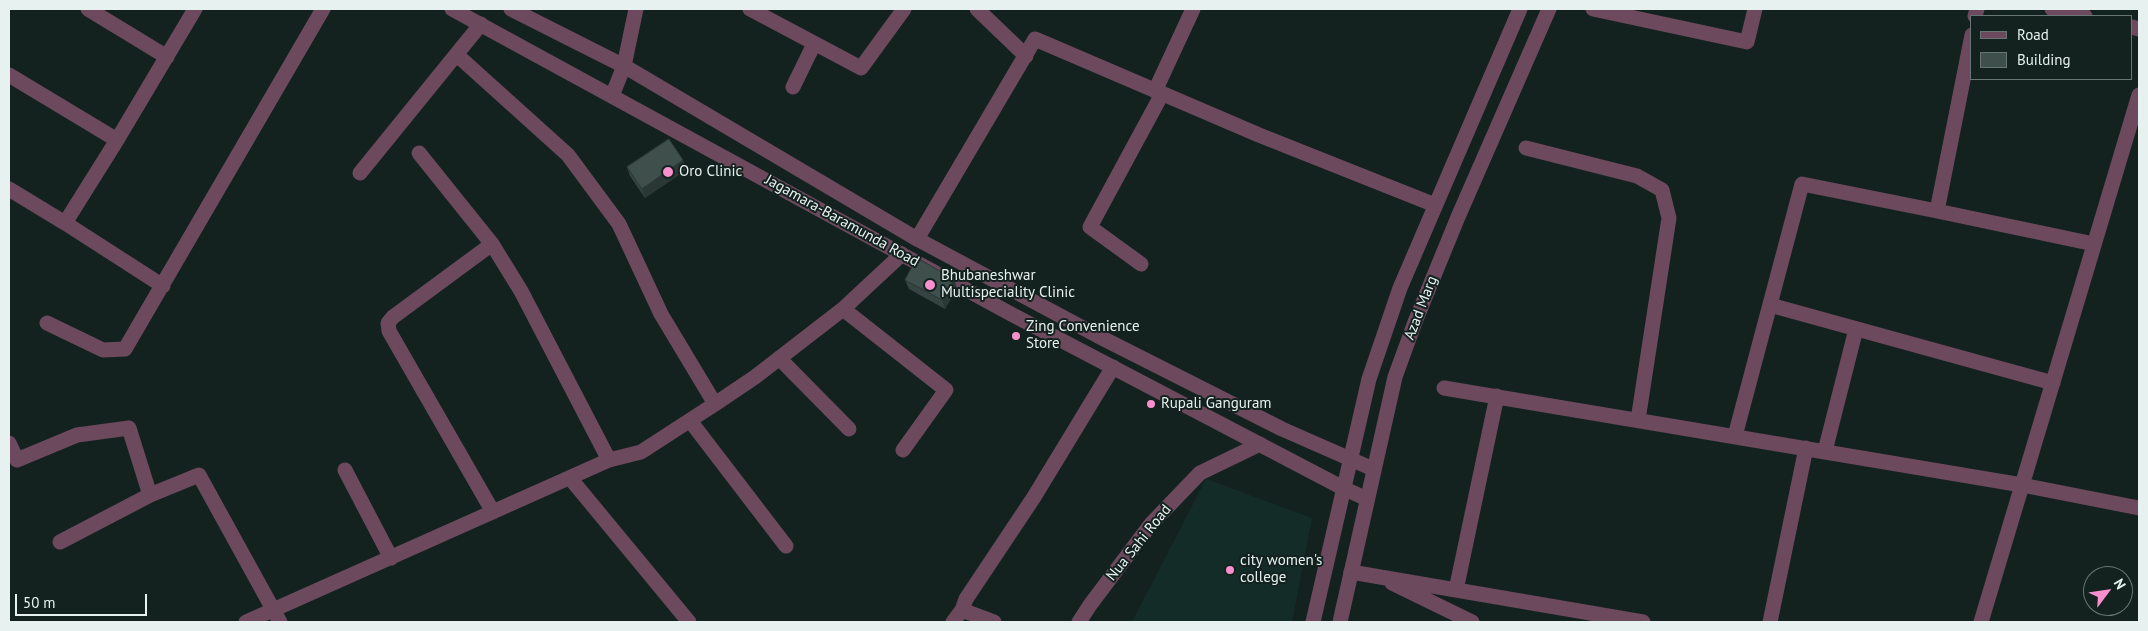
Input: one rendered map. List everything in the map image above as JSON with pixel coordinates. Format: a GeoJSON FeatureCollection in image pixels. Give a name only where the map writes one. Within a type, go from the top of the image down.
{"type":"FeatureCollection","features":[{"type":"Feature","properties":{"kind":"street"},"geometry":{"type":"LineString","coordinates":[[88,9],[167,57]]}},
{"type":"Feature","properties":{"kind":"street"},"geometry":{"type":"LineString","coordinates":[[65,223],[195,9]]}},
{"type":"Feature","properties":{"kind":"street"},"geometry":{"type":"LineString","coordinates":[[47,323],[103,350],[125,349],[323,9]]}},
{"type":"Feature","properties":{"kind":"street","name":"Jagamara-Baramunda Road"},"geometry":{"type":"LineString","coordinates":[[452,9],[1011,314],[1367,499]]}},
{"type":"Feature","properties":{"kind":"street","name":"Jagamara-Baramunda Road"},"geometry":{"type":"LineString","coordinates":[[511,9],[624,66],[917,239],[1098,336],[1282,429],[1373,469]]}},
{"type":"Feature","properties":{"kind":"street"},"geometry":{"type":"LineString","coordinates":[[612,96],[624,66],[636,9]]}},
{"type":"Feature","properties":{"kind":"street"},"geometry":{"type":"LineString","coordinates":[[750,9],[861,68],[904,9]]}},
{"type":"Feature","properties":{"kind":"street"},"geometry":{"type":"LineString","coordinates":[[977,9],[1026,56]]}},
{"type":"Feature","properties":{"kind":"street"},"geometry":{"type":"LineString","coordinates":[[1141,264],[1090,227],[1159,92],[1193,9]]}},
{"type":"Feature","properties":{"kind":"street","name":"Azad Marg"},"geometry":{"type":"LineString","coordinates":[[1313,622],[1370,379],[1400,288],[1520,9]]}},
{"type":"Feature","properties":{"kind":"street","name":"Azad Marg"},"geometry":{"type":"LineString","coordinates":[[1340,622],[1395,377],[1415,322],[1458,217],[1549,9]]}},
{"type":"Feature","properties":{"kind":"street"},"geometry":{"type":"LineString","coordinates":[[1593,9],[1747,42],[1755,9]]}},
{"type":"Feature","properties":{"kind":"street"},"geometry":{"type":"LineString","coordinates":[[2052,9],[2080,15]]}},
{"type":"Feature","properties":{"kind":"street"},"geometry":{"type":"LineString","coordinates":[[360,174],[458,55],[481,24]]}},
{"type":"Feature","properties":{"kind":"street"},"geometry":{"type":"LineString","coordinates":[[917,239],[1035,40],[1268,139],[1436,205]]}},
{"type":"Feature","properties":{"kind":"street"},"geometry":{"type":"LineString","coordinates":[[793,87],[814,44]]}},
{"type":"Feature","properties":{"kind":"street"},"geometry":{"type":"LineString","coordinates":[[1938,211],[1970,45]]}},
{"type":"Feature","properties":{"kind":"street"},"geometry":{"type":"LineString","coordinates":[[458,55],[568,155],[619,224],[661,314],[715,404]]}},
{"type":"Feature","properties":{"kind":"street"},"geometry":{"type":"LineString","coordinates":[[9,75],[117,140]]}},
{"type":"Feature","properties":{"kind":"street"},"geometry":{"type":"LineString","coordinates":[[1981,622],[2139,95]]}},
{"type":"Feature","properties":{"kind":"street"},"geometry":{"type":"LineString","coordinates":[[1526,148],[1636,176],[1662,190],[1668,218],[1638,420]]}},
{"type":"Feature","properties":{"kind":"street"},"geometry":{"type":"LineString","coordinates":[[419,153],[492,244],[521,292],[609,460]]}},
{"type":"Feature","properties":{"kind":"street"},"geometry":{"type":"LineString","coordinates":[[1736,436],[1802,184],[2094,244]]}},
{"type":"Feature","properties":{"kind":"street"},"geometry":{"type":"LineString","coordinates":[[9,189],[163,286]]}},
{"type":"Feature","properties":{"kind":"street"},"geometry":{"type":"LineString","coordinates":[[492,244],[393,317],[388,323],[389,331],[493,512]]}},
{"type":"Feature","properties":{"kind":"street"},"geometry":{"type":"LineString","coordinates":[[246,622],[277,616],[392,558],[493,512],[609,460],[641,452],[691,422],[843,310],[902,254]]}},
{"type":"Feature","properties":{"kind":"street"},"geometry":{"type":"LineString","coordinates":[[1770,305],[2053,383]]}},
{"type":"Feature","properties":{"kind":"street"},"geometry":{"type":"LineString","coordinates":[[843,310],[946,390],[903,450]]}},
{"type":"Feature","properties":{"kind":"street"},"geometry":{"type":"LineString","coordinates":[[1825,451],[1856,329]]}},
{"type":"Feature","properties":{"kind":"street"},"geometry":{"type":"LineString","coordinates":[[779,358],[848,429]]}},
{"type":"Feature","properties":{"kind":"street"},"geometry":{"type":"LineString","coordinates":[[994,622],[957,616],[966,599],[1034,497],[1113,367]]}},
{"type":"Feature","properties":{"kind":"street"},"geometry":{"type":"LineString","coordinates":[[1444,388],[2022,485],[2139,508]]}},
{"type":"Feature","properties":{"kind":"street"},"geometry":{"type":"LineString","coordinates":[[1456,590],[1497,396]]}},
{"type":"Feature","properties":{"kind":"street"},"geometry":{"type":"LineString","coordinates":[[691,422],[786,546]]}},
{"type":"Feature","properties":{"kind":"street"},"geometry":{"type":"LineString","coordinates":[[9,443],[17,460],[77,435],[129,428],[150,495]]}},
{"type":"Feature","properties":{"kind":"street","name":"Nua Sahi Road"},"geometry":{"type":"LineString","coordinates":[[1079,622],[1150,524],[1200,473],[1260,444]]}},
{"type":"Feature","properties":{"kind":"street"},"geometry":{"type":"LineString","coordinates":[[1770,622],[1806,448]]}},
{"type":"Feature","properties":{"kind":"street"},"geometry":{"type":"LineString","coordinates":[[345,470],[392,558]]}},
{"type":"Feature","properties":{"kind":"street"},"geometry":{"type":"LineString","coordinates":[[60,542],[150,495],[199,475],[277,616]]}},
{"type":"Feature","properties":{"kind":"street"},"geometry":{"type":"LineString","coordinates":[[570,478],[688,622]]}},
{"type":"Feature","properties":{"kind":"street"},"geometry":{"type":"LineString","coordinates":[[1351,572],[1643,622]]}},
{"type":"Feature","properties":{"kind":"street"},"geometry":{"type":"LineString","coordinates":[[1376,576],[1472,622]]}},
{"type":"Feature","properties":{"kind":"shaded area","name":"city women's college"},"geometry":{"type":"Polygon","coordinates":[[[1206,479],[1312,518],[1292,622],[1132,622],[1206,479]]]}},
{"type":"Feature","properties":{"kind":"building"},"geometry":{"type":"Polygon","coordinates":[[[669,139],[683,160],[642,189],[627,167],[669,139]]]}},
{"type":"Feature","properties":{"kind":"building"},"geometry":{"type":"Polygon","coordinates":[[[917,258],[954,279],[942,300],[905,280],[917,258]]]}},
{"type":"Feature","properties":{"kind":"place","name":"Oro Clinic"},"geometry":{"type":"Point","coordinates":[668,172]}},
{"type":"Feature","properties":{"kind":"place","name":"Bhubaneshwar Multispeciality Clinic"},"geometry":{"type":"Point","coordinates":[930,285]}},
{"type":"Feature","properties":{"kind":"place","name":"Zing Convenience Store"},"geometry":{"type":"Point","coordinates":[1016,336]}},
{"type":"Feature","properties":{"kind":"place","name":"Rupali Ganguram"},"geometry":{"type":"Point","coordinates":[1151,404]}},
{"type":"Feature","properties":{"kind":"place","name":"city women's college"},"geometry":{"type":"Point","coordinates":[1230,570]}}]}
